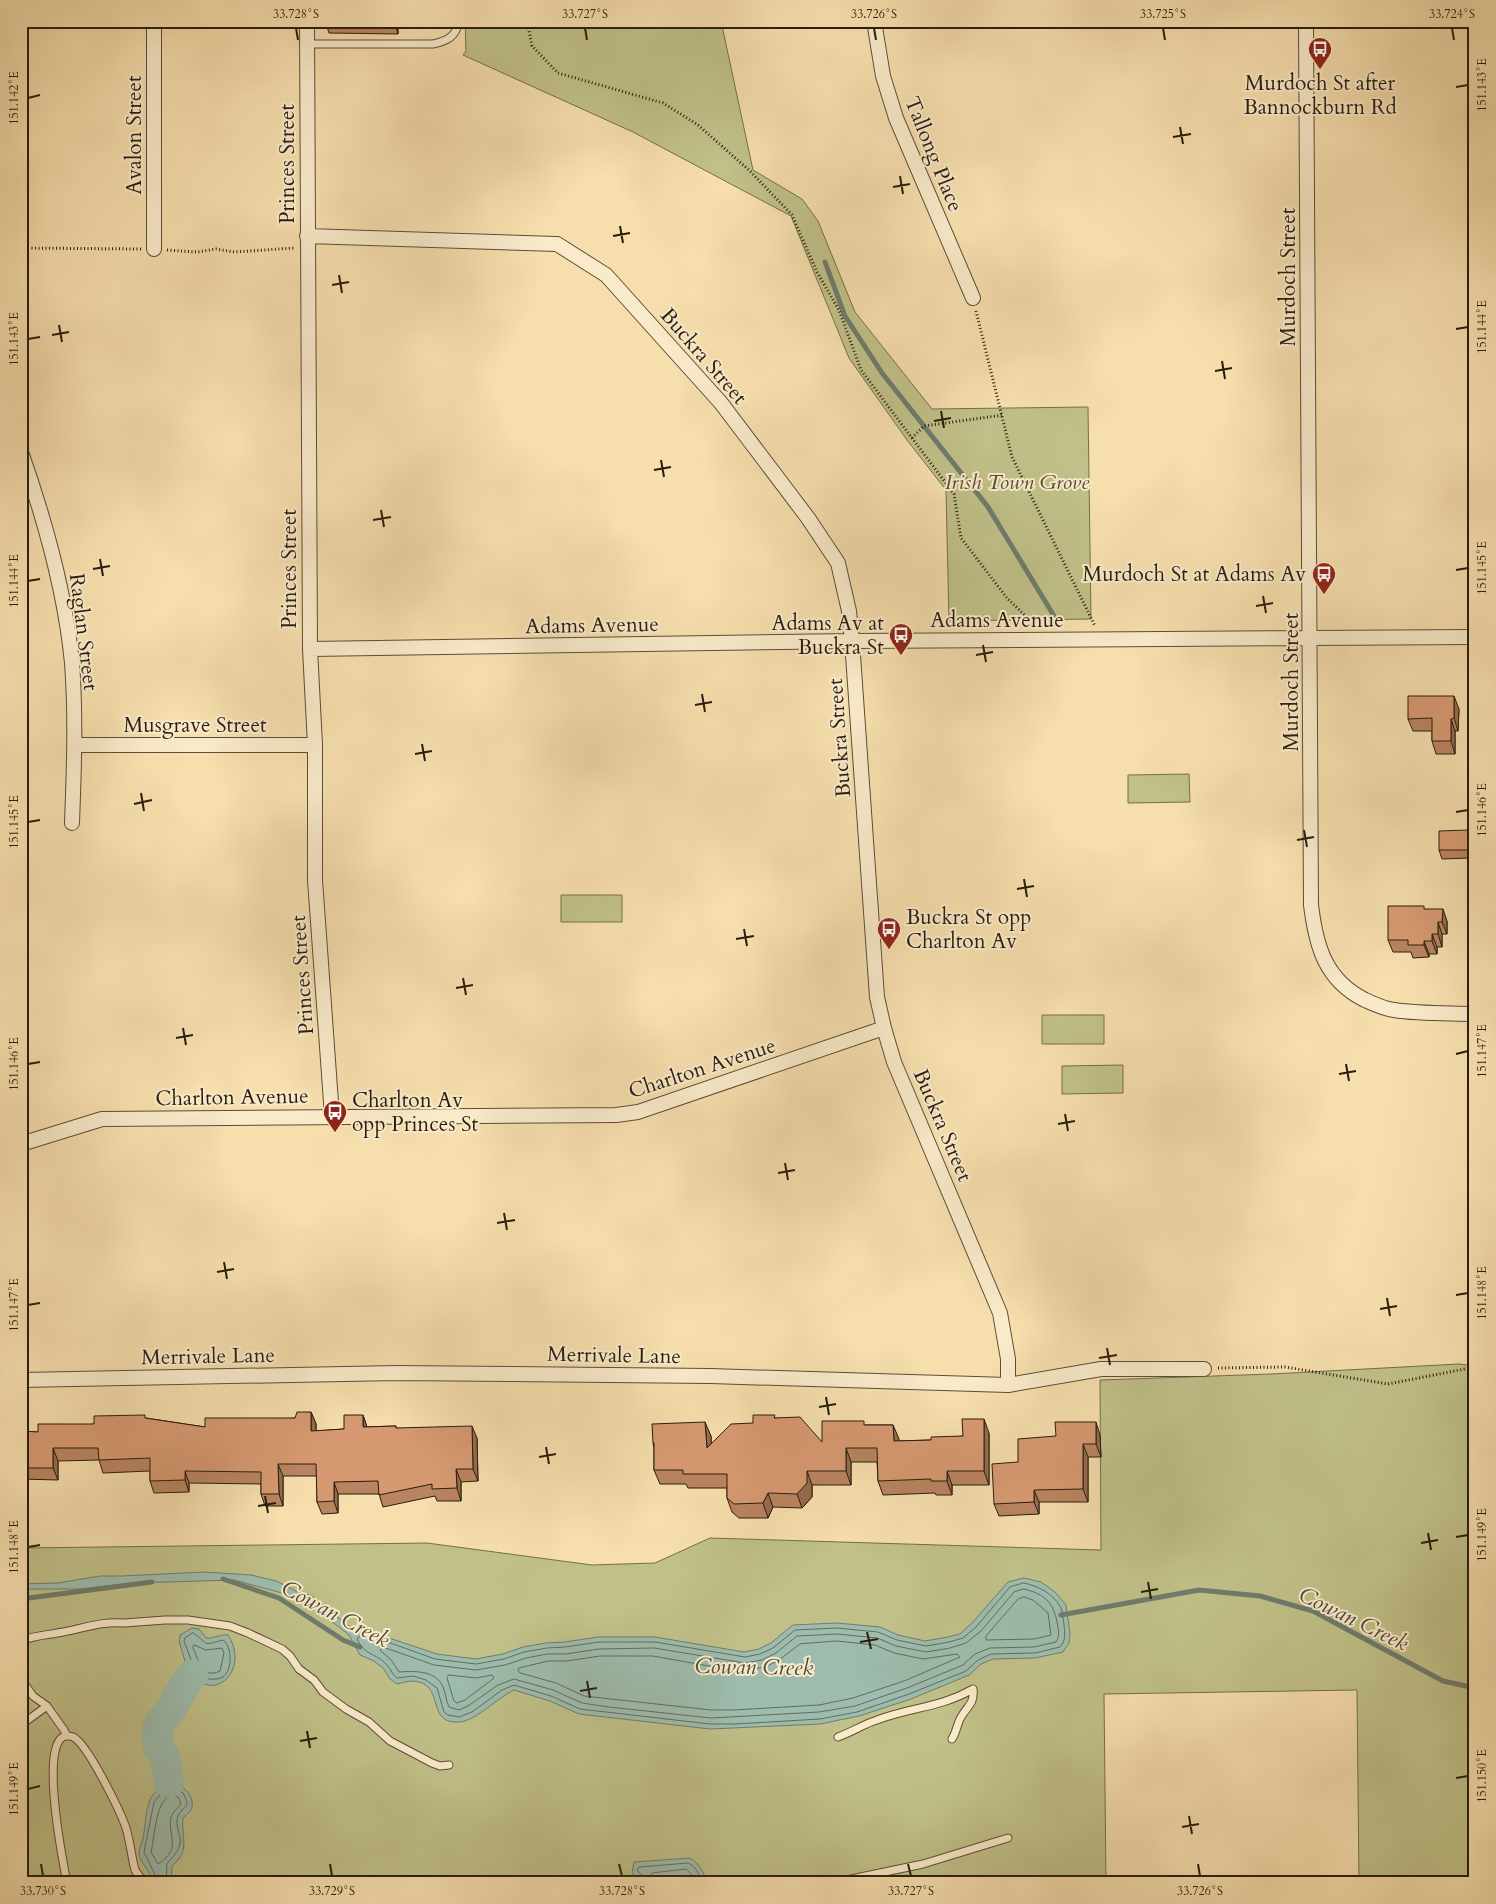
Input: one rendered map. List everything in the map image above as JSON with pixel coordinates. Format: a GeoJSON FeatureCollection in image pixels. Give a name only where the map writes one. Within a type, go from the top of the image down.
{"type":"FeatureCollection","features":[{"type":"Feature","properties":{"kind":"street","name":"Avalon Street"},"geometry":{"type":"LineString","coordinates":[[154,21],[154,249]]}},
{"type":"Feature","properties":{"kind":"street","name":"Princes Street"},"geometry":{"type":"LineString","coordinates":[[307,21],[310,649],[315,745],[315,880],[332,1116]]}},
{"type":"Feature","properties":{"kind":"street","name":"Tallong Place"},"geometry":{"type":"LineString","coordinates":[[874,21],[882,76],[896,118],[973,298]]}},
{"type":"Feature","properties":{"kind":"street","name":"Murdoch Street"},"geometry":{"type":"LineString","coordinates":[[1306,21],[1312,905],[1314,927],[1322,957],[1340,982],[1352,993],[1373,1004],[1393,1010],[1475,1014]]}},
{"type":"Feature","properties":{"kind":"street","name":"Buckra Street"},"geometry":{"type":"LineString","coordinates":[[307,236],[557,244],[606,275],[721,403],[808,518],[838,563],[848,604],[852,641],[877,997],[894,1062],[1000,1313],[1008,1358],[1008,1385]]}},
{"type":"Feature","properties":{"kind":"street","name":"Raglan Street"},"geometry":{"type":"LineString","coordinates":[[21,452],[42,511],[60,583],[72,662],[75,745],[72,823]]}},
{"type":"Feature","properties":{"kind":"street","name":"Adams Avenue"},"geometry":{"type":"LineString","coordinates":[[310,649],[852,641],[1475,637]]}},
{"type":"Feature","properties":{"kind":"street","name":"Musgrave Street"},"geometry":{"type":"LineString","coordinates":[[75,745],[315,745]]}},
{"type":"Feature","properties":{"kind":"street","name":"Charlton Avenue"},"geometry":{"type":"LineString","coordinates":[[21,1144],[102,1119],[616,1115],[638,1112],[884,1028]]}},
{"type":"Feature","properties":{"kind":"street","name":"Merrivale Lane"},"geometry":{"type":"LineString","coordinates":[[21,1380],[396,1373],[710,1376],[1008,1385],[1101,1369],[1204,1369]]}},
{"type":"Feature","properties":{"kind":"lane"},"geometry":{"type":"LineString","coordinates":[[307,44],[433,44],[451,38],[456,31],[459,21]]}},
{"type":"Feature","properties":{"kind":"lane"},"geometry":{"type":"LineString","coordinates":[[21,1641],[35,1636],[94,1624],[116,1622],[124,1624],[175,1620],[230,1626],[282,1649],[290,1656],[299,1669],[314,1680],[323,1692],[346,1709],[369,1722],[390,1741],[432,1763],[440,1766],[449,1765]]}},
{"type":"Feature","properties":{"kind":"lane"},"geometry":{"type":"LineString","coordinates":[[21,1678],[33,1696],[47,1706],[67,1736]]}},
{"type":"Feature","properties":{"kind":"lane"},"geometry":{"type":"LineString","coordinates":[[838,1737],[876,1720],[938,1705],[973,1689],[974,1696],[968,1709],[960,1718],[952,1739]]}},
{"type":"Feature","properties":{"kind":"lane"},"geometry":{"type":"LineString","coordinates":[[21,1725],[47,1706]]}},
{"type":"Feature","properties":{"kind":"lane"},"geometry":{"type":"LineString","coordinates":[[67,1883],[57,1830],[53,1776],[57,1742],[62,1737],[67,1736],[73,1737],[78,1741],[100,1773],[125,1826],[135,1870],[148,1883]]}},
{"type":"Feature","properties":{"kind":"lane"},"geometry":{"type":"LineString","coordinates":[[832,1883],[923,1864],[1008,1838]]}},
{"type":"Feature","properties":{"kind":"path"},"geometry":{"type":"LineString","coordinates":[[527,21],[532,46],[558,73],[663,103],[698,125],[750,171],[792,214],[817,272],[839,310],[861,370],[954,494],[961,538],[1007,598],[1050,640]]}},
{"type":"Feature","properties":{"kind":"path"},"geometry":{"type":"LineString","coordinates":[[21,248],[154,249],[197,252],[216,248],[234,252],[296,248]]}},
{"type":"Feature","properties":{"kind":"path"},"geometry":{"type":"LineString","coordinates":[[973,298],[1012,457],[1090,619],[1105,640]]}},
{"type":"Feature","properties":{"kind":"path"},"geometry":{"type":"LineString","coordinates":[[912,438],[924,426],[1002,415]]}},
{"type":"Feature","properties":{"kind":"path"},"geometry":{"type":"LineString","coordinates":[[1204,1369],[1285,1367],[1388,1384],[1475,1367]]}},
{"type":"Feature","properties":{"kind":"green space","name":"Irish Town Grove"},"geometry":{"type":"Polygon","coordinates":[[[465,21],[721,21],[753,170],[802,199],[818,221],[855,312],[932,409],[1088,407],[1091,619],[949,621],[946,490],[907,440],[849,358],[791,216],[633,132],[463,55],[466,51],[465,21]]]}},
{"type":"Feature","properties":{"kind":"green space"},"geometry":{"type":"Polygon","coordinates":[[[1189,774],[1190,802],[1128,803],[1128,775],[1189,774]]]}},
{"type":"Feature","properties":{"kind":"green space"},"geometry":{"type":"Polygon","coordinates":[[[561,895],[622,895],[622,922],[561,922],[561,895]]]}},
{"type":"Feature","properties":{"kind":"green space"},"geometry":{"type":"Polygon","coordinates":[[[1042,1015],[1104,1015],[1104,1044],[1042,1044],[1042,1015]]]}},
{"type":"Feature","properties":{"kind":"green space"},"geometry":{"type":"Polygon","coordinates":[[[1123,1065],[1123,1093],[1062,1094],[1062,1066],[1123,1065]]]}},
{"type":"Feature","properties":{"kind":"green space"},"geometry":{"type":"Polygon","coordinates":[[[1459,1364],[1475,1366],[1475,1883],[1359,1883],[1357,1690],[1104,1694],[1106,1883],[21,1883],[21,1548],[427,1543],[592,1565],[655,1563],[710,1538],[1101,1550],[1100,1380],[1271,1374],[1459,1364]]]}},
{"type":"Feature","properties":{"kind":"water"},"geometry":{"type":"Polygon","coordinates":[[[204,1572],[251,1575],[276,1581],[296,1591],[312,1596],[347,1625],[358,1630],[437,1654],[476,1659],[503,1654],[523,1647],[598,1637],[655,1637],[744,1652],[759,1649],[771,1643],[793,1625],[837,1623],[880,1627],[898,1635],[925,1641],[960,1634],[1008,1582],[1024,1578],[1041,1582],[1055,1592],[1066,1605],[1070,1633],[1069,1643],[1063,1652],[1035,1658],[993,1659],[981,1664],[969,1675],[911,1699],[859,1716],[820,1724],[710,1729],[579,1714],[550,1701],[514,1690],[480,1713],[460,1722],[449,1721],[442,1717],[433,1695],[423,1683],[412,1681],[397,1684],[374,1661],[360,1655],[349,1635],[311,1605],[293,1596],[234,1580],[132,1583],[81,1589],[21,1589],[21,1584],[58,1583],[100,1576],[204,1572]]]}},
{"type":"Feature","properties":{"kind":"water"},"geometry":{"type":"Polygon","coordinates":[[[192,1628],[199,1629],[206,1638],[228,1635],[234,1648],[235,1660],[227,1679],[219,1684],[210,1685],[201,1682],[192,1674],[187,1666],[179,1641],[180,1635],[192,1628]]]}},
{"type":"Feature","properties":{"kind":"water"},"geometry":{"type":"Polygon","coordinates":[[[175,1783],[190,1796],[192,1809],[183,1818],[184,1844],[181,1855],[172,1866],[171,1883],[157,1883],[151,1878],[141,1860],[139,1851],[152,1796],[157,1790],[175,1783]]]}},
{"type":"Feature","properties":{"kind":"water"},"geometry":{"type":"Polygon","coordinates":[[[690,1858],[699,1866],[708,1883],[642,1883],[632,1873],[634,1862],[690,1858]]]}},
{"type":"Feature","properties":{"kind":"building"},"geometry":{"type":"Polygon","coordinates":[[[326,21],[395,21],[395,25],[326,24],[326,21]]]}},
{"type":"Feature","properties":{"kind":"building"},"geometry":{"type":"Polygon","coordinates":[[[1408,696],[1454,696],[1451,741],[1432,741],[1432,718],[1408,719],[1408,696]]]}},
{"type":"Feature","properties":{"kind":"building"},"geometry":{"type":"Polygon","coordinates":[[[1468,830],[1468,850],[1439,850],[1439,831],[1468,830]]]}},
{"type":"Feature","properties":{"kind":"building"},"geometry":{"type":"Polygon","coordinates":[[[1388,906],[1424,906],[1424,909],[1443,909],[1442,922],[1438,922],[1438,934],[1432,934],[1432,941],[1424,941],[1424,945],[1408,945],[1408,940],[1388,940],[1388,906]]]}},
{"type":"Feature","properties":{"kind":"building"},"geometry":{"type":"Polygon","coordinates":[[[297,1412],[311,1412],[311,1431],[344,1429],[344,1415],[363,1415],[363,1427],[472,1426],[473,1469],[456,1469],[457,1488],[432,1489],[432,1484],[379,1495],[378,1481],[334,1482],[334,1501],[317,1502],[316,1464],[278,1464],[279,1494],[261,1494],[261,1472],[185,1471],[185,1480],[150,1481],[150,1458],[99,1460],[98,1448],[53,1448],[53,1468],[21,1468],[21,1431],[38,1432],[38,1424],[94,1424],[94,1416],[145,1415],[145,1418],[205,1427],[205,1418],[295,1418],[297,1412]]]}},
{"type":"Feature","properties":{"kind":"building"},"geometry":{"type":"Polygon","coordinates":[[[753,1415],[775,1415],[774,1418],[800,1417],[822,1442],[822,1421],[864,1421],[864,1425],[893,1425],[894,1441],[931,1440],[931,1437],[963,1436],[962,1419],[984,1419],[984,1471],[947,1471],[947,1481],[931,1481],[931,1479],[878,1481],[877,1448],[846,1448],[846,1471],[807,1471],[807,1483],[797,1494],[768,1493],[763,1503],[734,1504],[727,1498],[727,1474],[683,1474],[683,1470],[654,1470],[652,1424],[705,1422],[707,1448],[731,1424],[753,1423],[753,1415]]]}},
{"type":"Feature","properties":{"kind":"building"},"geometry":{"type":"Polygon","coordinates":[[[1055,1422],[1096,1422],[1096,1444],[1083,1444],[1083,1489],[1034,1490],[1034,1502],[994,1504],[992,1464],[1018,1462],[1018,1439],[1056,1436],[1055,1422]]]}},
{"type":"Feature","properties":{"kind":"waterway"},"geometry":{"type":"LineString","coordinates":[[825,262],[845,316],[882,373],[988,507],[1054,616]]}},
{"type":"Feature","properties":{"kind":"waterway","name":"Cowan Creek"},"geometry":{"type":"LineString","coordinates":[[223,1579],[279,1598],[343,1640],[360,1647]]}},
{"type":"Feature","properties":{"kind":"waterway","name":"Cowan Creek"},"geometry":{"type":"LineString","coordinates":[[21,1599],[152,1582]]}},
{"type":"Feature","properties":{"kind":"waterway","name":"Cowan Creek"},"geometry":{"type":"LineString","coordinates":[[1061,1615],[1199,1590],[1260,1596],[1313,1611],[1443,1681],[1475,1688]]}},
{"type":"Feature","properties":{"kind":"waterway"},"geometry":{"type":"LineString","coordinates":[[169,1782],[165,1757],[158,1747],[157,1730],[187,1681],[193,1675]]}},
{"type":"Feature","properties":{"kind":"place","name":"Murdoch St after Bannockburn Rd"},"geometry":{"type":"Point","coordinates":[1320,70]}},
{"type":"Feature","properties":{"kind":"place","name":"Murdoch St at Adams Av"},"geometry":{"type":"Point","coordinates":[1324,595]}},
{"type":"Feature","properties":{"kind":"place","name":"Adams Av at Buckra St"},"geometry":{"type":"Point","coordinates":[901,656]}},
{"type":"Feature","properties":{"kind":"place","name":"Buckra St opp Charlton Av"},"geometry":{"type":"Point","coordinates":[889,950]}},
{"type":"Feature","properties":{"kind":"place","name":"Charlton Av opp Princes St"},"geometry":{"type":"Point","coordinates":[335,1133]}}]}
